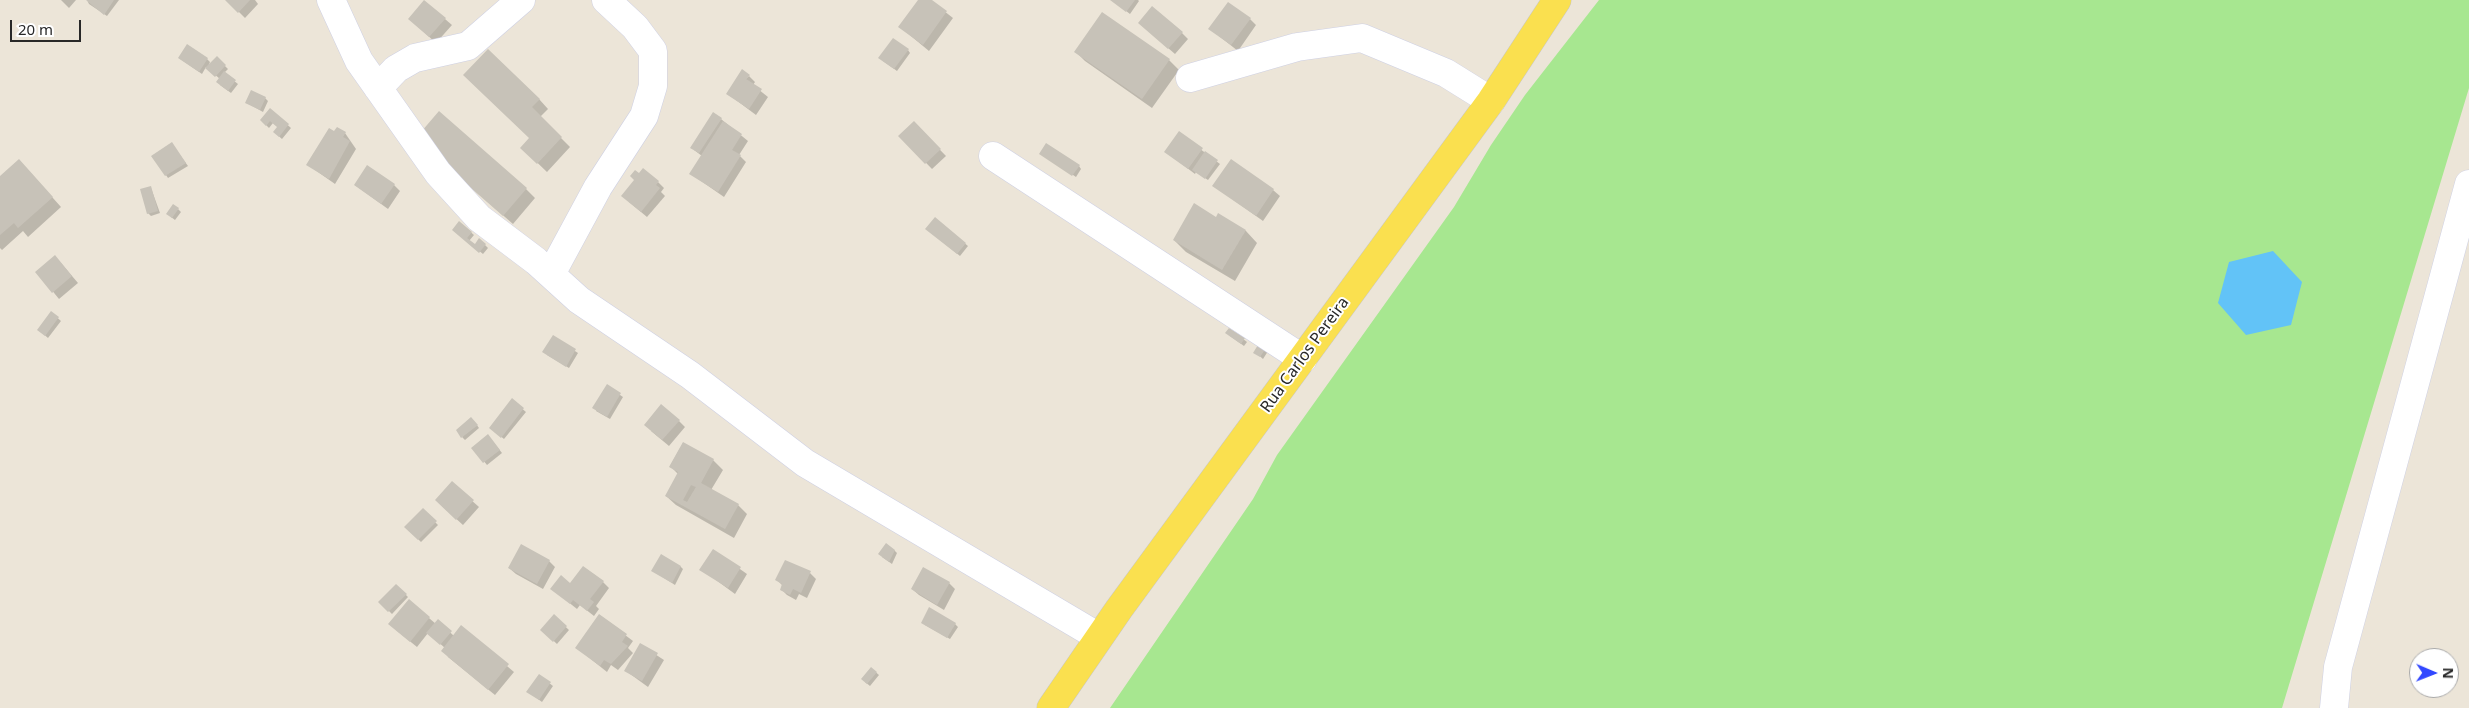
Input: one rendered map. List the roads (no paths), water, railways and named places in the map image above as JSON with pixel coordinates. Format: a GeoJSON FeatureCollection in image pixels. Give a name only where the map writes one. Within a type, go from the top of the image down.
{"type":"FeatureCollection","features":[{"type":"Feature","properties":{"kind":"main road","name":"Rua Carlos Pereira"},"geometry":{"type":"LineString","coordinates":[[1051,708],[1099,637],[1491,101],[1557,0]]}},
{"type":"Feature","properties":{"kind":"street"},"geometry":{"type":"LineString","coordinates":[[330,0],[359,61],[438,174],[478,218],[551,274],[579,300],[690,376],[805,463],[1099,637]]}},
{"type":"Feature","properties":{"kind":"street"},"geometry":{"type":"LineString","coordinates":[[378,88],[396,69],[415,58],[468,46],[521,0]]}},
{"type":"Feature","properties":{"kind":"street"},"geometry":{"type":"LineString","coordinates":[[551,274],[598,187],[644,116],[653,86],[653,51],[635,27],[606,0]]}},
{"type":"Feature","properties":{"kind":"street"},"geometry":{"type":"LineString","coordinates":[[1190,78],[1297,47],[1362,38],[1446,73],[1491,101]]}},
{"type":"Feature","properties":{"kind":"street"},"geometry":{"type":"LineString","coordinates":[[993,156],[1303,359]]}},
{"type":"Feature","properties":{"kind":"street"},"geometry":{"type":"LineString","coordinates":[[2334,708],[2338,667],[2469,184]]}},
{"type":"Feature","properties":{"kind":"water"},"geometry":{"type":"Polygon","coordinates":[[[2273,251],[2302,282],[2291,325],[2246,335],[2218,303],[2229,262],[2273,251]]]}}]}
